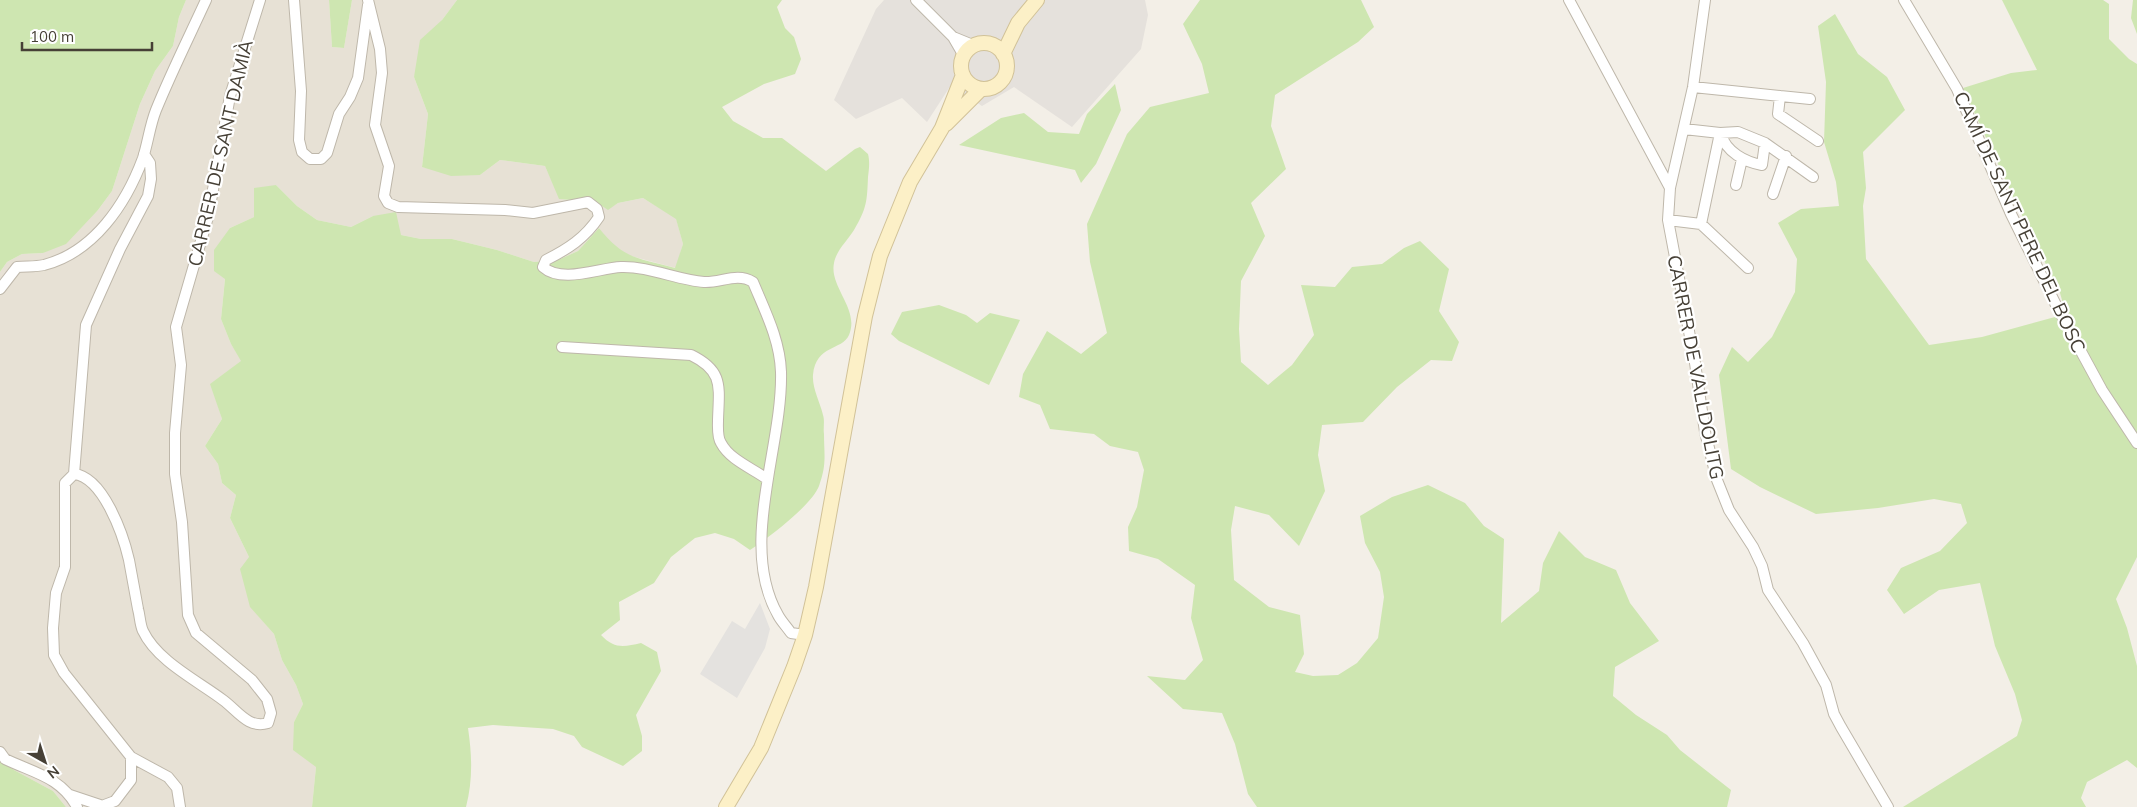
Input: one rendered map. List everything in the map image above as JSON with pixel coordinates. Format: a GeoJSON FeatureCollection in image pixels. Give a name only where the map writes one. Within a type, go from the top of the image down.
{"type":"FeatureCollection","features":[{"type":"Feature","properties":{"kind":"main road"},"geometry":{"type":"LineString","coordinates":[[1003,54],[1018,23],[1037,0]]}},
{"type":"Feature","properties":{"kind":"main road"},"geometry":{"type":"LineString","coordinates":[[989,44],[1003,54],[1007,68],[1003,79],[993,87],[981,89],[972,85],[963,75],[961,65],[964,56],[975,46],[989,44],[1018,23]]}},
{"type":"Feature","properties":{"kind":"main road"},"geometry":{"type":"LineString","coordinates":[[726,807],[761,748],[805,635],[816,588],[863,325],[880,256],[910,182],[942,128],[963,75]]}},
{"type":"Feature","properties":{"kind":"main road"},"geometry":{"type":"LineString","coordinates":[[942,128],[981,89]]}},
{"type":"Feature","properties":{"kind":"street"},"geometry":{"type":"LineString","coordinates":[[0,290],[17,267],[43,265],[72,254],[94,236],[115,214],[128,192],[144,154],[155,112],[206,0]]}},
{"type":"Feature","properties":{"kind":"street","name":"CARRER DE SANT DAMIÀ"},"geometry":{"type":"LineString","coordinates":[[74,474],[82,475],[91,482],[103,496],[114,517],[128,557],[143,630],[154,647],[167,661],[197,681],[248,721],[258,726],[268,723],[271,713],[267,699],[252,680],[196,633],[188,615],[182,522],[175,474],[181,365],[176,326],[208,217],[230,96],[260,0]]}},
{"type":"Feature","properties":{"kind":"street"},"geometry":{"type":"LineString","coordinates":[[294,0],[301,91],[299,140],[302,152],[310,159],[321,158],[327,153],[339,114],[350,97],[358,78],[368,0]]}},
{"type":"Feature","properties":{"kind":"street"},"geometry":{"type":"LineString","coordinates":[[368,0],[380,49],[382,73],[375,125],[389,166],[384,196],[388,203],[398,207],[505,210],[533,214],[588,202],[598,209],[599,217],[591,229],[570,248],[546,260],[543,266],[548,271],[567,274],[623,267],[705,282],[733,277],[747,278],[753,282],[779,348],[781,372],[780,416],[767,479],[761,541],[766,584],[778,614],[791,633],[805,635]]}},
{"type":"Feature","properties":{"kind":"street"},"geometry":{"type":"LineString","coordinates":[[916,0],[953,37],[964,56]]}},
{"type":"Feature","properties":{"kind":"street"},"geometry":{"type":"LineString","coordinates":[[1569,0],[1670,188]]}},
{"type":"Feature","properties":{"kind":"street","name":"CARRER DE VALLDOLITG"},"geometry":{"type":"LineString","coordinates":[[1704,0],[1693,87],[1670,188],[1668,220],[1695,363],[1705,432],[1717,480],[1729,510],[1754,547],[1762,566],[1768,590],[1818,670],[1826,685],[1834,714],[1888,807]]}},
{"type":"Feature","properties":{"kind":"street","name":"CAMÍ DE SANT PERE DEL BOSC"},"geometry":{"type":"LineString","coordinates":[[1904,0],[1957,89],[2011,214],[2058,309],[2102,390],[2137,443]]}},
{"type":"Feature","properties":{"kind":"street"},"geometry":{"type":"LineString","coordinates":[[953,37],[975,46]]}},
{"type":"Feature","properties":{"kind":"street"},"geometry":{"type":"LineString","coordinates":[[1693,87],[1810,100]]}},
{"type":"Feature","properties":{"kind":"street"},"geometry":{"type":"LineString","coordinates":[[1780,96],[1778,114],[1818,141]]}},
{"type":"Feature","properties":{"kind":"street"},"geometry":{"type":"LineString","coordinates":[[1684,129],[1720,133],[1738,132],[1765,143],[1786,156],[1813,177]]}},
{"type":"Feature","properties":{"kind":"street"},"geometry":{"type":"LineString","coordinates":[[1720,133],[1723,143],[1742,159],[1762,165],[1765,143]]}},
{"type":"Feature","properties":{"kind":"street"},"geometry":{"type":"LineString","coordinates":[[1701,224],[1720,133]]}},
{"type":"Feature","properties":{"kind":"street"},"geometry":{"type":"LineString","coordinates":[[144,154],[150,162],[151,178],[148,196],[120,250],[86,325],[74,474],[65,483],[65,567],[56,594],[53,628],[54,655],[64,673],[131,757],[168,777],[177,788],[180,807]]}},
{"type":"Feature","properties":{"kind":"street"},"geometry":{"type":"LineString","coordinates":[[1773,194],[1786,156]]}},
{"type":"Feature","properties":{"kind":"street"},"geometry":{"type":"LineString","coordinates":[[1736,185],[1742,159]]}},
{"type":"Feature","properties":{"kind":"street"},"geometry":{"type":"LineString","coordinates":[[1668,220],[1701,224],[1748,268]]}},
{"type":"Feature","properties":{"kind":"street"},"geometry":{"type":"LineString","coordinates":[[562,347],[691,355],[705,361],[716,373],[719,392],[718,429],[720,443],[732,457],[767,479]]}},
{"type":"Feature","properties":{"kind":"street"},"geometry":{"type":"LineString","coordinates":[[0,752],[5,759],[56,781],[70,795],[77,807]]}},
{"type":"Feature","properties":{"kind":"street"},"geometry":{"type":"LineString","coordinates":[[70,795],[100,806],[115,800],[131,780],[131,757]]}},
{"type":"Feature","properties":{"kind":"shaded area"},"geometry":{"type":"Polygon","coordinates":[[[186,0],[329,0],[332,47],[344,48],[352,0],[457,0],[442,20],[414,77],[428,114],[422,167],[480,175],[500,160],[545,166],[560,199],[596,202],[608,209],[618,203],[643,198],[676,218],[683,244],[676,268],[627,255],[610,243],[599,228],[578,251],[558,260],[534,262],[497,250],[452,239],[421,239],[401,235],[373,216],[351,227],[317,220],[297,206],[276,185],[254,217],[230,228],[221,319],[231,344],[242,361],[211,384],[222,419],[205,446],[218,464],[222,483],[236,495],[230,518],[249,557],[250,606],[274,634],[282,660],[296,685],[303,704],[294,722],[316,767],[312,807],[66,807],[53,791],[14,770],[0,760],[0,272],[7,262],[22,254],[43,253],[98,210],[112,191],[140,104],[155,71],[173,46],[179,17],[186,0]]]}},
{"type":"Feature","properties":{"kind":"shaded area"},"geometry":{"type":"Polygon","coordinates":[[[884,0],[1145,0],[1148,15],[1141,49],[1072,127],[1014,87],[982,106],[951,85],[927,122],[902,98],[856,119],[834,100],[876,9],[884,0]]]}},
{"type":"Feature","properties":{"kind":"shaded area"},"geometry":{"type":"Polygon","coordinates":[[[760,603],[770,629],[765,648],[737,698],[700,674],[732,621],[745,629],[760,603]]]}},
{"type":"Feature","properties":{"kind":"green space"},"geometry":{"type":"Polygon","coordinates":[[[0,0],[186,0],[179,17],[173,46],[155,71],[140,104],[112,191],[98,210],[66,244],[43,253],[22,254],[7,262],[0,272],[0,0]]]}},
{"type":"Feature","properties":{"kind":"green space"},"geometry":{"type":"Polygon","coordinates":[[[329,0],[352,0],[344,48],[332,47],[329,0]]]}},
{"type":"Feature","properties":{"kind":"green space"},"geometry":{"type":"Polygon","coordinates":[[[457,0],[782,0],[777,7],[785,28],[794,37],[801,59],[795,74],[764,84],[722,107],[733,121],[763,138],[782,138],[826,171],[855,149],[860,147],[868,154],[866,204],[862,216],[837,254],[834,263],[836,281],[848,307],[851,325],[846,340],[824,353],[815,365],[813,380],[824,417],[825,454],[822,478],[815,494],[789,521],[750,550],[734,539],[715,533],[695,538],[671,557],[654,583],[619,602],[620,620],[601,635],[615,645],[624,646],[641,643],[657,652],[661,671],[636,715],[642,736],[642,751],[623,766],[582,747],[574,736],[553,729],[493,725],[468,728],[471,768],[466,807],[312,807],[316,767],[293,750],[294,722],[303,704],[296,685],[282,660],[274,634],[250,607],[240,569],[249,557],[230,518],[236,495],[222,483],[218,464],[205,446],[222,419],[210,384],[241,361],[231,344],[221,319],[225,279],[214,271],[214,250],[230,228],[254,217],[254,188],[276,185],[297,206],[317,220],[351,227],[373,216],[396,212],[401,235],[421,239],[452,239],[497,250],[534,262],[558,260],[578,251],[599,228],[616,246],[625,252],[675,268],[683,244],[676,219],[643,198],[618,203],[608,210],[596,202],[559,199],[545,166],[500,160],[480,175],[451,176],[422,167],[428,114],[414,77],[420,40],[442,20],[457,0]]]}},
{"type":"Feature","properties":{"kind":"green space"},"geometry":{"type":"Polygon","coordinates":[[[1200,0],[1361,0],[1374,27],[1358,42],[1275,95],[1271,126],[1286,169],[1251,203],[1265,236],[1241,281],[1239,329],[1241,362],[1268,385],[1292,365],[1314,335],[1301,285],[1335,287],[1352,267],[1382,264],[1404,248],[1420,241],[1449,269],[1439,311],[1459,342],[1452,361],[1431,360],[1397,387],[1363,422],[1322,425],[1318,455],[1325,491],[1299,546],[1269,515],[1235,506],[1231,530],[1234,580],[1269,607],[1300,615],[1304,654],[1295,672],[1313,676],[1338,675],[1357,663],[1378,638],[1384,597],[1380,572],[1365,543],[1360,516],[1392,497],[1428,485],[1465,503],[1484,526],[1504,539],[1501,623],[1539,591],[1543,563],[1559,531],[1585,557],[1616,570],[1630,603],[1659,641],[1615,667],[1613,696],[1636,715],[1667,735],[1680,750],[1731,790],[1727,807],[1257,807],[1248,794],[1235,744],[1222,713],[1183,709],[1147,676],[1185,680],[1203,660],[1191,618],[1195,585],[1158,559],[1129,551],[1128,527],[1137,507],[1144,470],[1138,452],[1110,446],[1094,434],[1050,429],[1040,405],[1019,397],[1023,374],[1047,331],[1081,354],[1107,333],[1090,262],[1087,224],[1127,134],[1150,107],[1209,93],[1202,64],[1183,24],[1200,0]]]}},
{"type":"Feature","properties":{"kind":"green space"},"geometry":{"type":"Polygon","coordinates":[[[2002,0],[2103,0],[2109,4],[2109,39],[2129,59],[2137,64],[2137,557],[2116,599],[2127,628],[2137,666],[2137,768],[2127,760],[2087,782],[2081,798],[2086,807],[1903,807],[2017,736],[2022,720],[2015,694],[1995,646],[1980,583],[1939,590],[1904,614],[1887,590],[1901,568],[1940,551],[1967,523],[1961,504],[1934,499],[1878,508],[1816,514],[1760,487],[1731,469],[1719,375],[1732,347],[1748,362],[1772,337],[1795,292],[1797,259],[1778,223],[1801,209],[1839,206],[1836,182],[1824,142],[1826,82],[1818,26],[1835,14],[1858,54],[1887,77],[1905,110],[1863,152],[1866,188],[1863,206],[1866,259],[1929,345],[1982,337],[2066,314],[2060,293],[1963,88],[2011,73],[2037,70],[2002,0]]]}},
{"type":"Feature","properties":{"kind":"green space"},"geometry":{"type":"Polygon","coordinates":[[[2133,0],[2137,0],[2137,34],[2131,18],[2133,0]]]}},
{"type":"Feature","properties":{"kind":"green space"},"geometry":{"type":"Polygon","coordinates":[[[1115,84],[1121,110],[1096,164],[1081,183],[1075,170],[959,145],[1001,118],[1024,113],[1048,132],[1079,134],[1087,114],[1115,84]]]}},
{"type":"Feature","properties":{"kind":"green space"},"geometry":{"type":"Polygon","coordinates":[[[939,305],[966,315],[977,323],[990,313],[1020,320],[989,385],[899,341],[891,334],[902,312],[939,305]]]}},
{"type":"Feature","properties":{"kind":"green space"},"geometry":{"type":"Polygon","coordinates":[[[0,760],[14,770],[53,791],[66,807],[0,807],[0,760]]]}}]}
